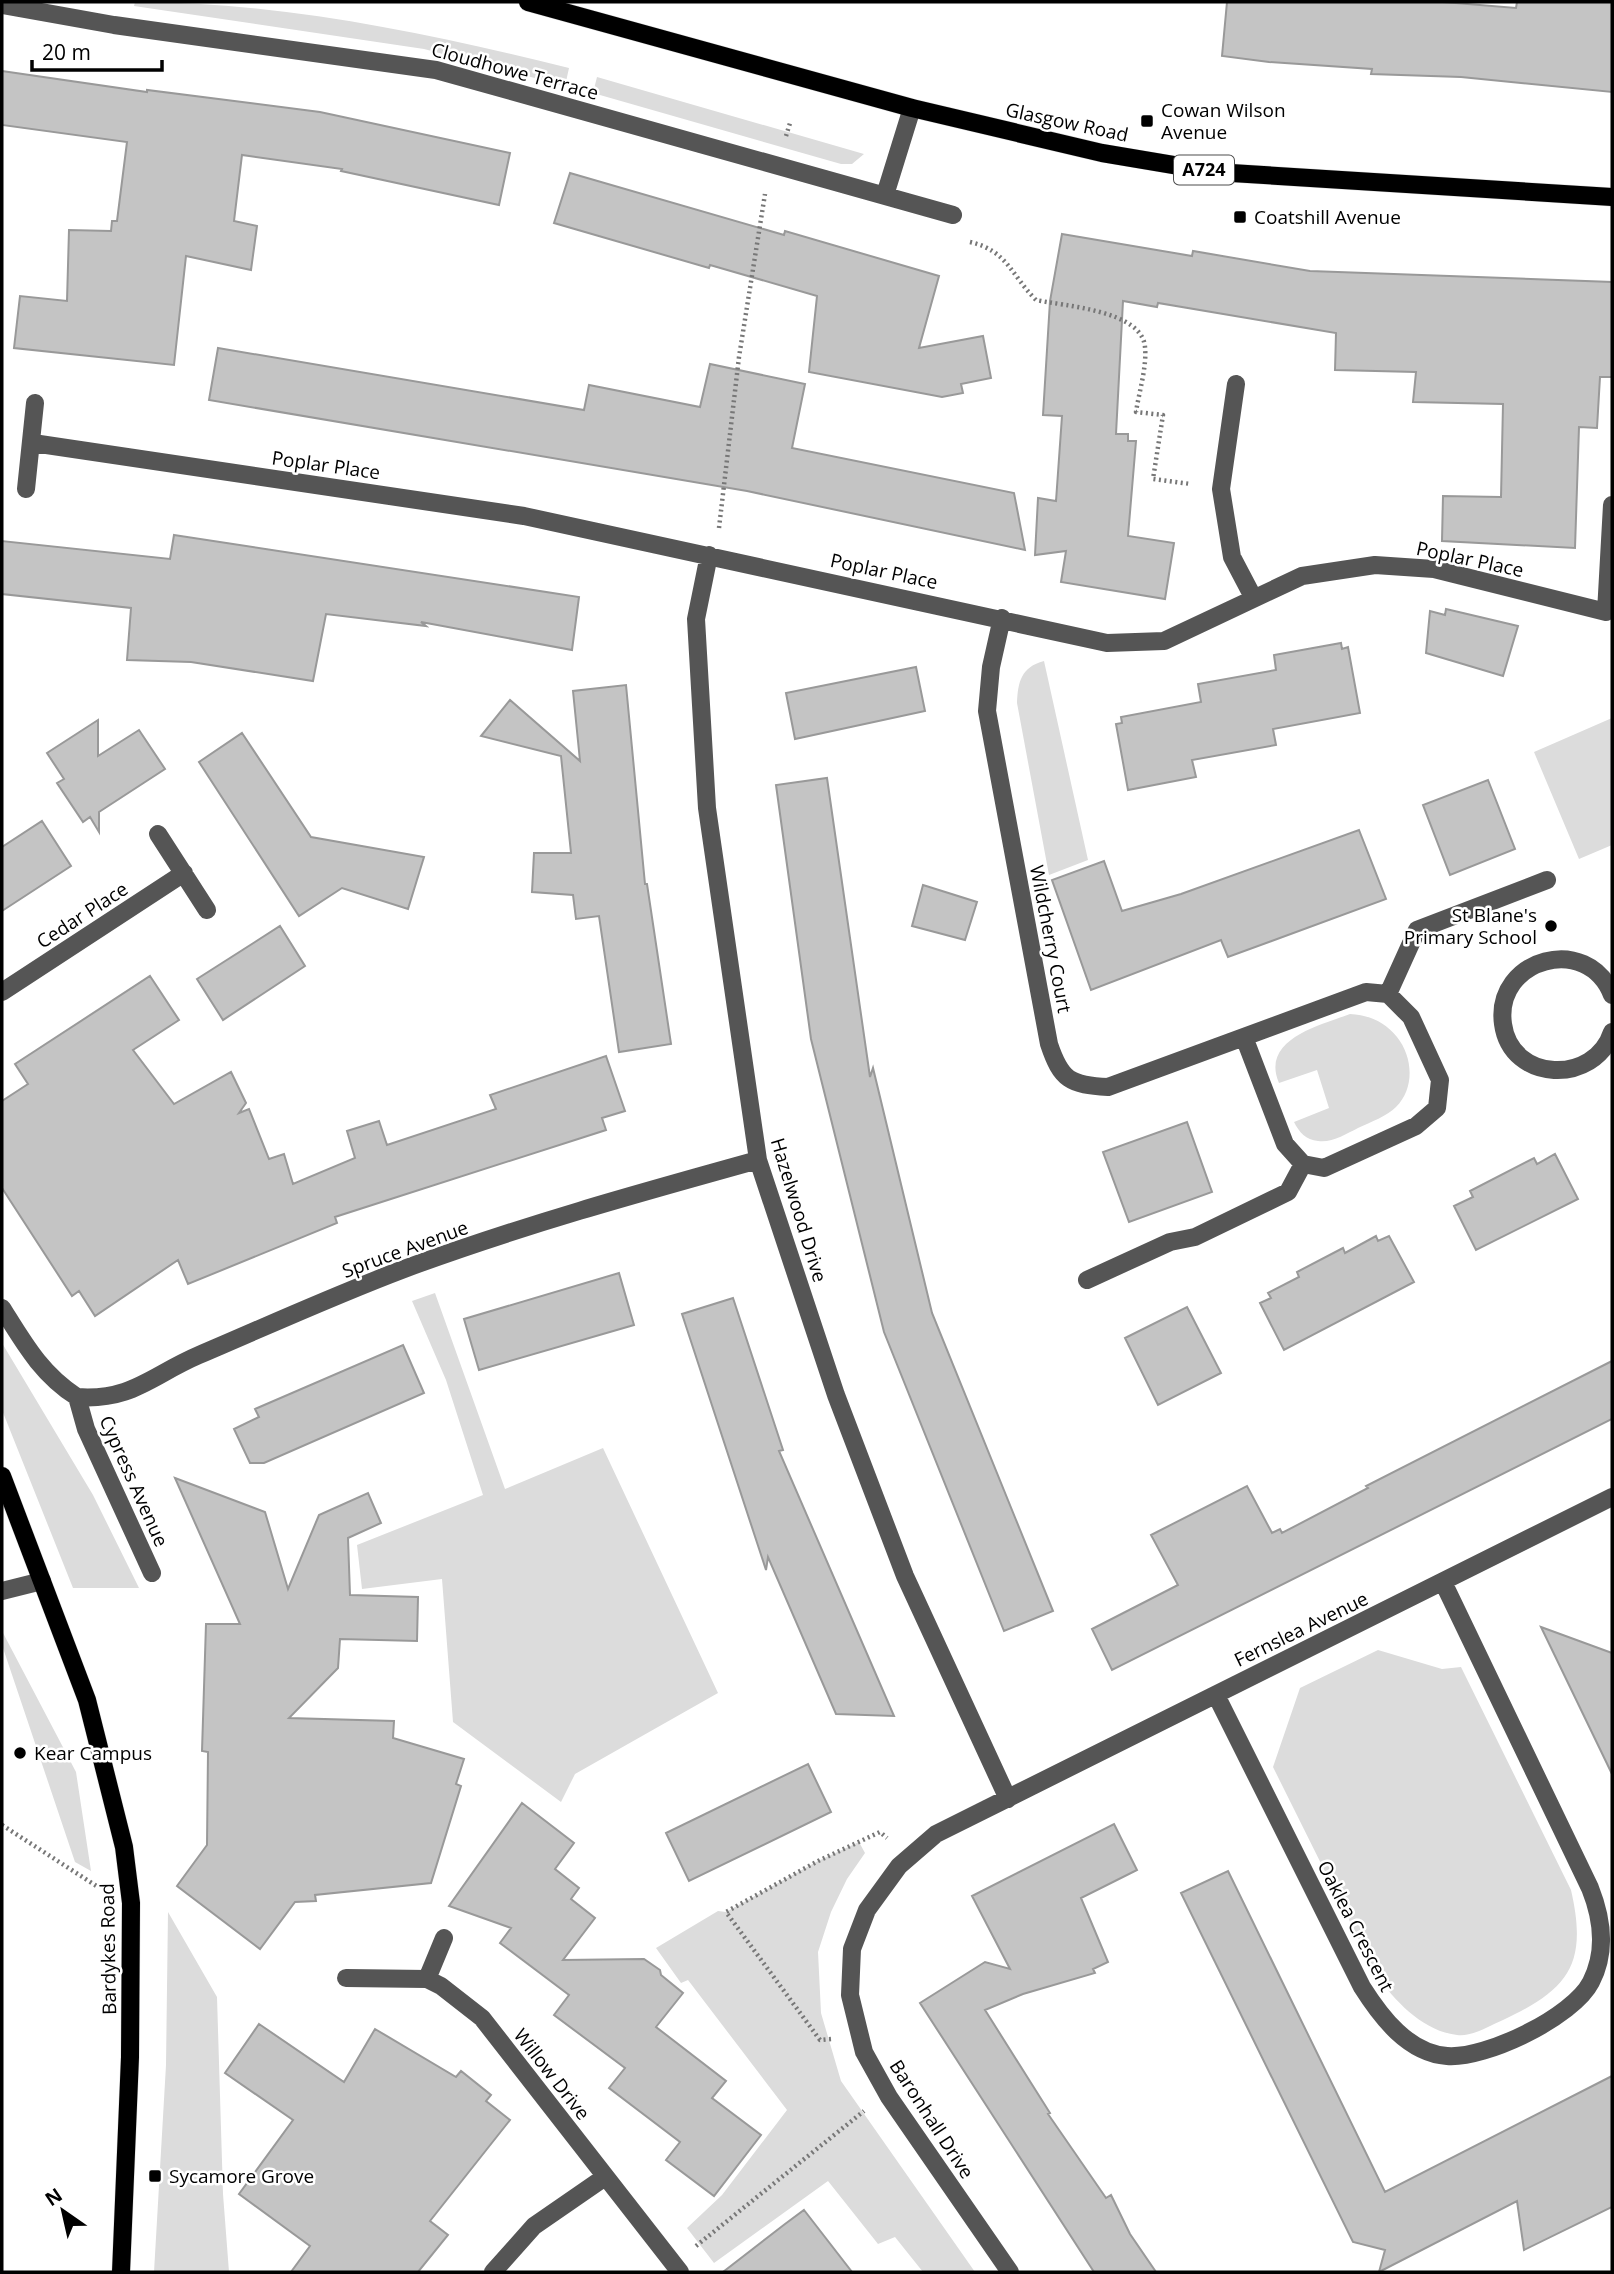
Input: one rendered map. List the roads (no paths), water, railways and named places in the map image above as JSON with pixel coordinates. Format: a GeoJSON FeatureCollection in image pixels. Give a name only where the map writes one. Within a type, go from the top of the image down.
{"type":"FeatureCollection","features":[{"type":"Feature","properties":{"kind":"main road","name":"Glasgow Road"},"geometry":{"type":"LineString","coordinates":[[540,3],[912,108],[1068,146],[1215,172],[1612,198]]}},
{"type":"Feature","properties":{"kind":"main road","name":"Bardykes Road"},"geometry":{"type":"LineString","coordinates":[[2,1476],[87,1700],[110,1784],[131,1903],[130,2057],[121,2272]]}},
{"type":"Feature","properties":{"kind":"street","name":"Cloudhowe Terrace"},"geometry":{"type":"LineString","coordinates":[[2,5],[114,25],[436,69],[953,215]]}},
{"type":"Feature","properties":{"kind":"street"},"geometry":{"type":"LineString","coordinates":[[885,195],[912,108]]}},
{"type":"Feature","properties":{"kind":"street"},"geometry":{"type":"LineString","coordinates":[[1236,384],[1222,489],[1231,557],[1253,597]]}},
{"type":"Feature","properties":{"kind":"street"},"geometry":{"type":"LineString","coordinates":[[26,489],[33,443],[35,403]]}},
{"type":"Feature","properties":{"kind":"street","name":"Poplar Place"},"geometry":{"type":"LineString","coordinates":[[33,443],[524,516],[1107,643],[1164,641],[1302,576],[1375,565],[1434,569],[1606,612],[1612,505]]}},
{"type":"Feature","properties":{"kind":"street","name":"Hazelwood Drive"},"geometry":{"type":"LineString","coordinates":[[709,555],[696,619],[707,808],[758,1160],[836,1395],[905,1576],[1008,1799]]}},
{"type":"Feature","properties":{"kind":"street","name":"Wildcherry Court"},"geometry":{"type":"LineString","coordinates":[[1002,618],[991,667],[987,711],[1049,1044],[1057,1068],[1079,1086],[1108,1087],[1366,992],[1388,994]]}},
{"type":"Feature","properties":{"kind":"street"},"geometry":{"type":"LineString","coordinates":[[158,834],[207,910]]}},
{"type":"Feature","properties":{"kind":"street","name":"Cedar Place"},"geometry":{"type":"LineString","coordinates":[[2,992],[184,873]]}},
{"type":"Feature","properties":{"kind":"street"},"geometry":{"type":"LineString","coordinates":[[1244,1037],[1285,1144],[1303,1164],[1325,1168],[1416,1126],[1437,1108],[1440,1080],[1411,1017],[1388,994],[1417,930],[1547,880]]}},
{"type":"Feature","properties":{"kind":"street"},"geometry":{"type":"LineString","coordinates":[[1611,1041],[1588,1064],[1562,1072],[1535,1067],[1514,1050],[1503,1025],[1505,998],[1519,974],[1543,960],[1570,959],[1595,970],[1612,995]]}},
{"type":"Feature","properties":{"kind":"street","name":"Spruce Avenue"},"geometry":{"type":"LineString","coordinates":[[77,1397],[105,1399],[133,1390],[196,1356],[404,1269],[597,1204],[758,1160]]}},
{"type":"Feature","properties":{"kind":"street"},"geometry":{"type":"LineString","coordinates":[[1087,1280],[1170,1241],[1195,1237],[1288,1192],[1303,1164]]}},
{"type":"Feature","properties":{"kind":"street"},"geometry":{"type":"LineString","coordinates":[[2,1308],[34,1360],[54,1382],[77,1397]]}},
{"type":"Feature","properties":{"kind":"street","name":"Cypress Avenue"},"geometry":{"type":"LineString","coordinates":[[77,1397],[86,1429],[152,1573]]}},
{"type":"Feature","properties":{"kind":"street","name":"Fernslea Avenue"},"geometry":{"type":"LineString","coordinates":[[1008,1799],[1612,1497]]}},
{"type":"Feature","properties":{"kind":"street"},"geometry":{"type":"LineString","coordinates":[[2,1591],[42,1581]]}},
{"type":"Feature","properties":{"kind":"street","name":"Oaklea Crescent"},"geometry":{"type":"LineString","coordinates":[[1216,1695],[1362,1987],[1381,2018],[1409,2042],[1446,2056],[1484,2049],[1525,2034],[1563,2011],[1591,1983],[1602,1945],[1600,1915],[1590,1888],[1443,1582]]}},
{"type":"Feature","properties":{"kind":"street","name":"Baronhall Drive"},"geometry":{"type":"LineString","coordinates":[[1008,1799],[936,1834],[899,1866],[867,1910],[852,1949],[849,1995],[864,2052],[889,2097],[1010,2272]]}},
{"type":"Feature","properties":{"kind":"street"},"geometry":{"type":"LineString","coordinates":[[346,1978],[428,1979],[444,1938]]}},
{"type":"Feature","properties":{"kind":"street","name":"Willow Drive"},"geometry":{"type":"LineString","coordinates":[[428,1979],[442,1986],[482,2018],[676,2268]]}},
{"type":"Feature","properties":{"kind":"street"},"geometry":{"type":"LineString","coordinates":[[493,2272],[534,2226],[605,2177]]}},
{"type":"Feature","properties":{"kind":"place","name":"Cowan Wilson Avenue"},"geometry":{"type":"Point","coordinates":[1147,121]}},
{"type":"Feature","properties":{"kind":"place","name":"Coatshill Avenue"},"geometry":{"type":"Point","coordinates":[1240,217]}},
{"type":"Feature","properties":{"kind":"place","name":"St Blane's Primary School"},"geometry":{"type":"Point","coordinates":[1551,926]}},
{"type":"Feature","properties":{"kind":"place","name":"Kear Campus"},"geometry":{"type":"Point","coordinates":[20,1753]}},
{"type":"Feature","properties":{"kind":"place","name":"Sycamore Grove"},"geometry":{"type":"Point","coordinates":[155,2176]}}]}
